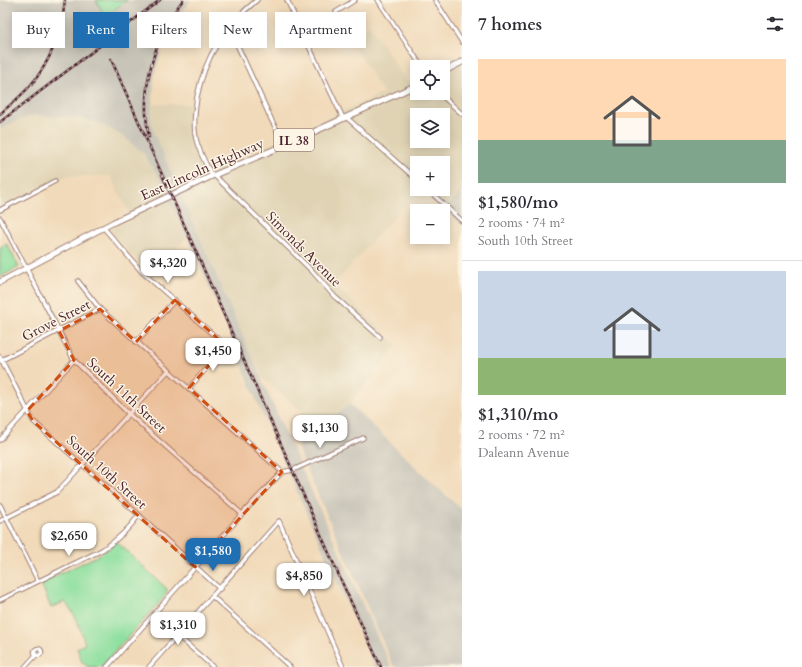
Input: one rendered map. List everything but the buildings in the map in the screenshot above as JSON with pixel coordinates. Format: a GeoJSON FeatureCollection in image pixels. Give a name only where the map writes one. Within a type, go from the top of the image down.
{"type":"FeatureCollection","features":[{"type":"Feature","properties":{"kind":"main road"},"geometry":{"type":"LineString","coordinates":[[450,68],[462,62]]}},
{"type":"Feature","properties":{"kind":"main road","name":"East Lincoln Highway"},"geometry":{"type":"LineString","coordinates":[[0,282],[57,253],[103,227],[213,175],[285,145],[410,88]]}},
{"type":"Feature","properties":{"kind":"street"},"geometry":{"type":"LineString","coordinates":[[243,12],[257,0]]}},
{"type":"Feature","properties":{"kind":"street"},"geometry":{"type":"LineString","coordinates":[[287,0],[344,117],[410,174]]}},
{"type":"Feature","properties":{"kind":"street"},"geometry":{"type":"LineString","coordinates":[[336,12],[355,0]]}},
{"type":"Feature","properties":{"kind":"street"},"geometry":{"type":"LineString","coordinates":[[378,0],[417,60]]}},
{"type":"Feature","properties":{"kind":"street"},"geometry":{"type":"LineString","coordinates":[[435,0],[462,42]]}},
{"type":"Feature","properties":{"kind":"street"},"geometry":{"type":"LineString","coordinates":[[213,175],[198,145],[194,128],[194,116],[206,64],[215,48]]}},
{"type":"Feature","properties":{"kind":"street"},"geometry":{"type":"LineString","coordinates":[[239,48],[272,122],[285,145]]}},
{"type":"Feature","properties":{"kind":"street"},"geometry":{"type":"LineString","coordinates":[[447,100],[462,114]]}},
{"type":"Feature","properties":{"kind":"street","name":"Simonds Avenue"},"geometry":{"type":"LineString","coordinates":[[213,175],[313,272],[334,296],[380,337]]}},
{"type":"Feature","properties":{"kind":"street"},"geometry":{"type":"LineString","coordinates":[[0,210],[55,180]]}},
{"type":"Feature","properties":{"kind":"street"},"geometry":{"type":"LineString","coordinates":[[435,196],[462,221]]}},
{"type":"Feature","properties":{"kind":"street","name":"South 11th Street"},"geometry":{"type":"LineString","coordinates":[[0,218],[74,360],[129,414],[242,514]]}},
{"type":"Feature","properties":{"kind":"street"},"geometry":{"type":"LineString","coordinates":[[103,227],[142,272],[226,346],[189,388]]}},
{"type":"Feature","properties":{"kind":"street"},"geometry":{"type":"LineString","coordinates":[[78,281],[100,309],[282,472]]}},
{"type":"Feature","properties":{"kind":"street"},"geometry":{"type":"LineString","coordinates":[[136,342],[175,300]]}},
{"type":"Feature","properties":{"kind":"street","name":"Grove Street"},"geometry":{"type":"LineString","coordinates":[[0,359],[59,331],[100,309]]}},
{"type":"Feature","properties":{"kind":"street","name":"South 10th Street"},"geometry":{"type":"LineString","coordinates":[[0,359],[33,421],[220,588]]}},
{"type":"Feature","properties":{"kind":"street"},"geometry":{"type":"LineString","coordinates":[[0,440],[74,360]]}},
{"type":"Feature","properties":{"kind":"street"},"geometry":{"type":"LineString","coordinates":[[0,521],[54,494],[169,370]]}},
{"type":"Feature","properties":{"kind":"street"},"geometry":{"type":"LineString","coordinates":[[107,667],[242,514],[282,472],[293,470],[363,438]]}},
{"type":"Feature","properties":{"kind":"street"},"geometry":{"type":"LineString","coordinates":[[0,505],[38,581]]}},
{"type":"Feature","properties":{"kind":"street"},"geometry":{"type":"LineString","coordinates":[[0,600],[112,544],[139,515]]}},
{"type":"Feature","properties":{"kind":"street"},"geometry":{"type":"LineString","coordinates":[[149,667],[213,597],[279,521],[343,667]]}},
{"type":"Feature","properties":{"kind":"street"},"geometry":{"type":"LineString","coordinates":[[213,597],[290,667]]}},
{"type":"Feature","properties":{"kind":"street"},"geometry":{"type":"LineString","coordinates":[[154,615],[213,667]]}},
{"type":"Feature","properties":{"kind":"street"},"geometry":{"type":"LineString","coordinates":[[25,667],[36,655]]}},
{"type":"Feature","properties":{"kind":"highlighted area"},"geometry":{"type":"Polygon","coordinates":[[[175,300],[226,346],[189,388],[282,472],[195,567],[33,421],[27,411],[74,360],[59,331],[100,309],[136,342],[175,300]]]}},
{"type":"Feature","properties":{"kind":"shaded area"},"geometry":{"type":"Polygon","coordinates":[[[0,0],[96,0],[102,12],[73,12],[73,48],[129,48],[129,12],[111,12],[126,0],[191,0],[181,12],[137,12],[137,48],[163,48],[154,77],[151,120],[154,133],[277,414],[391,667],[375,667],[258,404],[224,320],[187,237],[160,179],[144,154],[123,136],[101,124],[80,118],[34,115],[16,121],[0,130],[0,0]]]}},
{"type":"Feature","properties":{"kind":"shaded area"},"geometry":{"type":"Polygon","coordinates":[[[369,25],[406,80],[410,80],[410,100],[450,100],[450,62],[462,56],[462,105],[460,107],[462,109],[462,191],[450,204],[439,204],[430,196],[450,196],[450,156],[410,156],[410,196],[414,196],[334,284],[397,345],[350,404],[321,428],[261,377],[154,133],[151,120],[153,104],[194,104],[191,124],[196,145],[208,173],[383,93],[356,48],[366,48],[366,27],[369,25]]]}},
{"type":"Feature","properties":{"kind":"shaded area"},"geometry":{"type":"Polygon","coordinates":[[[34,115],[80,118],[101,124],[123,136],[144,154],[160,179],[187,237],[152,277],[109,230],[132,218],[110,176],[66,176],[0,212],[0,130],[16,121],[34,115]]]}},
{"type":"Feature","properties":{"kind":"shaded area"},"geometry":{"type":"Polygon","coordinates":[[[462,191],[462,225],[450,214],[450,204],[462,191]]]}},
{"type":"Feature","properties":{"kind":"shaded area"},"geometry":{"type":"Polygon","coordinates":[[[350,404],[462,510],[462,667],[394,667],[297,447],[350,404]]]}},
{"type":"Feature","properties":{"kind":"green space"},"geometry":{"type":"Polygon","coordinates":[[[96,0],[127,0],[111,12],[102,12],[96,0]]]}},
{"type":"Feature","properties":{"kind":"green space"},"geometry":{"type":"Polygon","coordinates":[[[7,244],[19,267],[0,277],[0,248],[7,244]]]}},
{"type":"Feature","properties":{"kind":"green space"},"geometry":{"type":"Polygon","coordinates":[[[117,542],[167,589],[166,595],[101,667],[88,667],[82,662],[77,648],[85,644],[71,610],[64,602],[51,608],[41,583],[103,553],[117,542]]]}},
{"type":"Feature","properties":{"kind":"railway"},"geometry":{"type":"LineString","coordinates":[[0,114],[26,91],[49,58],[58,35],[65,0]]}},
{"type":"Feature","properties":{"kind":"railway"},"geometry":{"type":"LineString","coordinates":[[0,122],[160,0]]}},
{"type":"Feature","properties":{"kind":"railway"},"geometry":{"type":"LineString","coordinates":[[149,137],[146,119],[146,101],[151,65],[164,30],[183,0]]}},
{"type":"Feature","properties":{"kind":"railway"},"geometry":{"type":"LineString","coordinates":[[111,59],[340,578],[381,667]]}}]}
